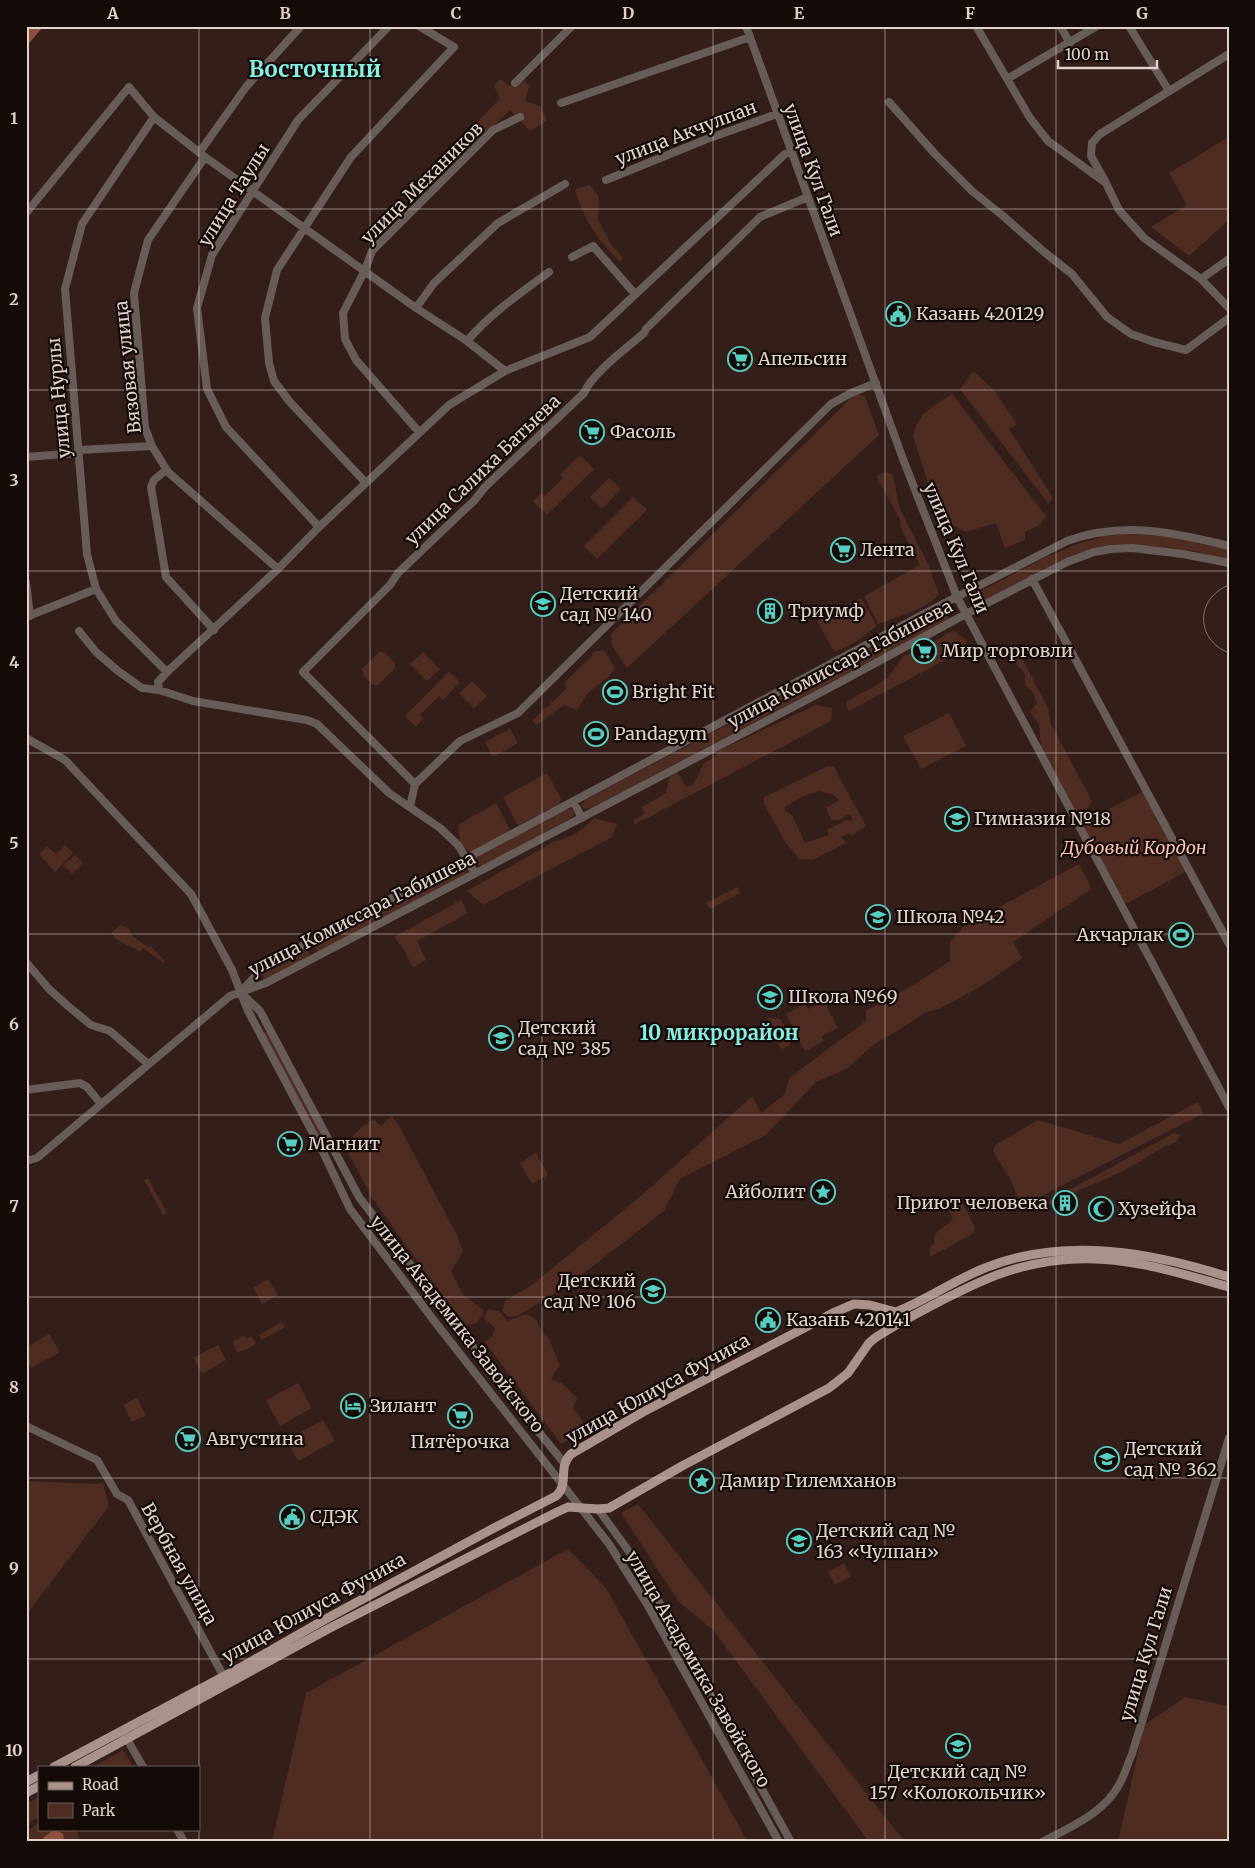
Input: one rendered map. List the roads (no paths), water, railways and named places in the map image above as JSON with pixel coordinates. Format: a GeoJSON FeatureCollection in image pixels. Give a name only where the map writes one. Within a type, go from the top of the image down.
{"type":"FeatureCollection","features":[{"type":"Feature","properties":{"kind":"main road"},"geometry":{"type":"LineString","coordinates":[[887,1330],[886,1327],[898,1311],[985,1268],[1009,1259],[1039,1253],[1098,1249],[1135,1254],[1229,1277]]}},
{"type":"Feature","properties":{"kind":"main road","name":"улица Юлиуса Фучика"},"geometry":{"type":"LineString","coordinates":[[56,1766],[124,1734],[556,1512],[568,1507],[609,1508],[682,1466],[829,1388],[848,1373],[869,1343],[887,1330],[992,1275],[1026,1266],[1076,1259],[1136,1264],[1179,1273],[1229,1287]]}},
{"type":"Feature","properties":{"kind":"main road","name":"улица Юлиуса Фучика"},"geometry":{"type":"LineString","coordinates":[[76,1766],[124,1734],[324,1620],[492,1529],[552,1499],[560,1492],[563,1485],[564,1463],[571,1454],[643,1412],[833,1313],[854,1304],[870,1305],[898,1311]]}},
{"type":"Feature","properties":{"kind":"main road"},"geometry":{"type":"LineString","coordinates":[[26,1782],[38,1776]]}},
{"type":"Feature","properties":{"kind":"main road"},"geometry":{"type":"LineString","coordinates":[[26,1793],[38,1787]]}},
{"type":"Feature","properties":{"kind":"street","name":"Вязовая улица"},"geometry":{"type":"LineString","coordinates":[[278,569],[166,470],[152,446],[146,428],[134,293],[148,240],[246,87],[302,26]]}},
{"type":"Feature","properties":{"kind":"street","name":"улица Таулы"},"geometry":{"type":"LineString","coordinates":[[319,527],[226,427],[207,389],[197,308],[212,255],[298,120],[389,26]]}},
{"type":"Feature","properties":{"kind":"street"},"geometry":{"type":"LineString","coordinates":[[366,483],[289,401],[274,381],[269,363],[265,318],[277,270],[351,156],[454,47],[419,26]]}},
{"type":"Feature","properties":{"kind":"street"},"geometry":{"type":"LineString","coordinates":[[515,83],[572,26]]}},
{"type":"Feature","properties":{"kind":"street","name":"улица Кул Гали"},"geometry":{"type":"LineString","coordinates":[[746,26],[903,459],[957,597],[1229,1107]]}},
{"type":"Feature","properties":{"kind":"street"},"geometry":{"type":"LineString","coordinates":[[976,26],[1030,118],[1048,141],[1106,183]]}},
{"type":"Feature","properties":{"kind":"street"},"geometry":{"type":"LineString","coordinates":[[1060,26],[1070,43]]}},
{"type":"Feature","properties":{"kind":"street"},"geometry":{"type":"LineString","coordinates":[[1007,79],[1097,26]]}},
{"type":"Feature","properties":{"kind":"street"},"geometry":{"type":"LineString","coordinates":[[1129,26],[1169,91]]}},
{"type":"Feature","properties":{"kind":"street"},"geometry":{"type":"LineString","coordinates":[[561,103],[750,37]]}},
{"type":"Feature","properties":{"kind":"street"},"geometry":{"type":"LineString","coordinates":[[1229,54],[1100,134],[1092,143],[1091,156],[1119,210],[1144,238],[1201,279],[1229,308]]}},
{"type":"Feature","properties":{"kind":"street"},"geometry":{"type":"LineString","coordinates":[[26,213],[128,87],[154,117],[202,155],[416,308],[467,341],[505,371]]}},
{"type":"Feature","properties":{"kind":"street"},"geometry":{"type":"LineString","coordinates":[[889,102],[935,154],[972,191],[1072,274],[1107,317],[1131,334],[1186,350],[1229,318]]}},
{"type":"Feature","properties":{"kind":"street","name":"улица Акчулпан"},"geometry":{"type":"LineString","coordinates":[[606,180],[706,139],[777,114]]}},
{"type":"Feature","properties":{"kind":"street","name":"улица Нурлы"},"geometry":{"type":"LineString","coordinates":[[154,117],[82,224],[65,289],[87,554],[96,589],[116,621],[167,672]]}},
{"type":"Feature","properties":{"kind":"street","name":"улица Механиков"},"geometry":{"type":"LineString","coordinates":[[419,432],[356,360],[345,339],[343,312],[372,251],[493,130],[520,117]]}},
{"type":"Feature","properties":{"kind":"street"},"geometry":{"type":"LineString","coordinates":[[159,690],[158,682],[167,672],[214,630],[319,527],[449,405],[505,371],[590,337],[785,154],[792,152]]}},
{"type":"Feature","properties":{"kind":"street"},"geometry":{"type":"LineString","coordinates":[[416,308],[434,284],[498,223],[565,184]]}},
{"type":"Feature","properties":{"kind":"street","name":"улица Салиха Батыева"},"geometry":{"type":"LineString","coordinates":[[415,784],[303,672],[390,585],[398,573],[474,501],[485,487],[584,392],[590,383],[621,352],[644,333],[753,223],[766,213],[808,197]]}},
{"type":"Feature","properties":{"kind":"street"},"geometry":{"type":"LineString","coordinates":[[572,257],[593,246],[635,294]]}},
{"type":"Feature","properties":{"kind":"street"},"geometry":{"type":"LineString","coordinates":[[1201,279],[1229,259]]}},
{"type":"Feature","properties":{"kind":"street"},"geometry":{"type":"LineString","coordinates":[[467,341],[499,308],[549,272]]}},
{"type":"Feature","properties":{"kind":"street"},"geometry":{"type":"LineString","coordinates":[[410,807],[415,784],[460,741],[518,713],[832,404],[851,393],[876,384]]}},
{"type":"Feature","properties":{"kind":"street"},"geometry":{"type":"LineString","coordinates":[[26,457],[152,446]]}},
{"type":"Feature","properties":{"kind":"street"},"geometry":{"type":"LineString","coordinates":[[166,470],[154,480],[151,487],[166,577],[214,630]]}},
{"type":"Feature","properties":{"kind":"street","name":"улица Комиссара Габишева"},"geometry":{"type":"LineString","coordinates":[[240,992],[263,967],[306,943],[957,597],[1055,547],[1087,534],[1120,530],[1182,534],[1229,546]]}},
{"type":"Feature","properties":{"kind":"street","name":"улица Комиссара Габишева"},"geometry":{"type":"LineString","coordinates":[[240,992],[266,983],[833,686],[1032,579],[1079,557],[1111,549],[1156,550],[1229,563]]}},
{"type":"Feature","properties":{"kind":"street"},"geometry":{"type":"LineString","coordinates":[[1032,579],[1229,944]]}},
{"type":"Feature","properties":{"kind":"street"},"geometry":{"type":"LineString","coordinates":[[26,582],[28,616],[96,589]]}},
{"type":"Feature","properties":{"kind":"street"},"geometry":{"type":"LineString","coordinates":[[79,631],[96,652],[142,688],[159,690],[193,701],[312,721],[317,724],[389,793],[440,828],[458,845],[475,874]]}},
{"type":"Feature","properties":{"kind":"street","name":"улица Академика Завойского"},"geometry":{"type":"LineString","coordinates":[[26,738],[65,760],[191,894],[232,970],[248,1011],[350,1209],[624,1566],[779,1842]]}},
{"type":"Feature","properties":{"kind":"street"},"geometry":{"type":"LineString","coordinates":[[573,801],[582,818]]}},
{"type":"Feature","properties":{"kind":"street"},"geometry":{"type":"LineString","coordinates":[[306,943],[314,958]]}},
{"type":"Feature","properties":{"kind":"street"},"geometry":{"type":"LineString","coordinates":[[26,962],[49,989],[68,1006],[91,1025],[110,1032],[148,1064]]}},
{"type":"Feature","properties":{"kind":"street"},"geometry":{"type":"LineString","coordinates":[[26,1162],[37,1158],[230,996],[240,992]]}},
{"type":"Feature","properties":{"kind":"street","name":"улица Академика Завойского"},"geometry":{"type":"LineString","coordinates":[[240,992],[260,1011],[368,1211],[564,1463]]}},
{"type":"Feature","properties":{"kind":"street"},"geometry":{"type":"LineString","coordinates":[[26,1090],[80,1083],[87,1087],[101,1104]]}},
{"type":"Feature","properties":{"kind":"street"},"geometry":{"type":"LineString","coordinates":[[317,1142],[326,1136]]}},
{"type":"Feature","properties":{"kind":"street"},"geometry":{"type":"LineString","coordinates":[[439,1327],[451,1318]]}},
{"type":"Feature","properties":{"kind":"street"},"geometry":{"type":"LineString","coordinates":[[511,1419],[522,1410]]}},
{"type":"Feature","properties":{"kind":"street","name":"Вербная улица"},"geometry":{"type":"LineString","coordinates":[[26,1426],[97,1460],[117,1494],[128,1500],[224,1677]]}},
{"type":"Feature","properties":{"kind":"street","name":"улица Кул Гали"},"geometry":{"type":"LineString","coordinates":[[1042,1842],[1088,1817],[1105,1802],[1120,1784],[1132,1754],[1229,1438]]}},
{"type":"Feature","properties":{"kind":"street","name":"улица Академика Завойского"},"geometry":{"type":"LineString","coordinates":[[598,1509],[636,1560],[791,1842]]}},
{"type":"Feature","properties":{"kind":"street"},"geometry":{"type":"LineString","coordinates":[[624,1566],[630,1558],[636,1560]]}},
{"type":"Feature","properties":{"kind":"street"},"geometry":{"type":"LineString","coordinates":[[124,1734],[142,1766]]}},
{"type":"Feature","properties":{"kind":"street"},"geometry":{"type":"LineString","coordinates":[[178,1830],[184,1842]]}},
{"type":"Feature","properties":{"kind":"waterway"},"geometry":{"type":"LineString","coordinates":[[26,38],[36,26]]}},
{"type":"Feature","properties":{"kind":"tram line"},"geometry":{"type":"LineString","coordinates":[[1229,585],[1218,591],[1210,599],[1205,609],[1204,619],[1205,629],[1210,639],[1218,647],[1229,653]]}},
{"type":"Feature","properties":{"kind":"place","name":"Казань 420129"},"geometry":{"type":"Point","coordinates":[898,314]}},
{"type":"Feature","properties":{"kind":"place","name":"Апельсин"},"geometry":{"type":"Point","coordinates":[740,359]}},
{"type":"Feature","properties":{"kind":"place","name":"Фасоль"},"geometry":{"type":"Point","coordinates":[592,432]}},
{"type":"Feature","properties":{"kind":"place","name":"Лента"},"geometry":{"type":"Point","coordinates":[843,550]}},
{"type":"Feature","properties":{"kind":"place","name":"Детский сад № 140"},"geometry":{"type":"Point","coordinates":[543,604]}},
{"type":"Feature","properties":{"kind":"place","name":"Триумф"},"geometry":{"type":"Point","coordinates":[770,611]}},
{"type":"Feature","properties":{"kind":"place","name":"Мир торговли"},"geometry":{"type":"Point","coordinates":[924,651]}},
{"type":"Feature","properties":{"kind":"place","name":"Bright Fit"},"geometry":{"type":"Point","coordinates":[615,692]}},
{"type":"Feature","properties":{"kind":"place","name":"Pandagym"},"geometry":{"type":"Point","coordinates":[596,734]}},
{"type":"Feature","properties":{"kind":"place","name":"Гимназия №18"},"geometry":{"type":"Point","coordinates":[957,819]}},
{"type":"Feature","properties":{"kind":"place","name":"Школа №42"},"geometry":{"type":"Point","coordinates":[878,917]}},
{"type":"Feature","properties":{"kind":"place","name":"Акчарлак"},"geometry":{"type":"Point","coordinates":[1181,935]}},
{"type":"Feature","properties":{"kind":"place","name":"Школа №69"},"geometry":{"type":"Point","coordinates":[770,997]}},
{"type":"Feature","properties":{"kind":"place","name":"Детский сад № 385"},"geometry":{"type":"Point","coordinates":[501,1038]}},
{"type":"Feature","properties":{"kind":"place","name":"Магнит"},"geometry":{"type":"Point","coordinates":[290,1144]}},
{"type":"Feature","properties":{"kind":"place","name":"Айболит"},"geometry":{"type":"Point","coordinates":[823,1192]}},
{"type":"Feature","properties":{"kind":"place","name":"Приют человека"},"geometry":{"type":"Point","coordinates":[1065,1203]}},
{"type":"Feature","properties":{"kind":"place","name":"Хузейфа"},"geometry":{"type":"Point","coordinates":[1101,1209]}},
{"type":"Feature","properties":{"kind":"place","name":"Детский сад № 106"},"geometry":{"type":"Point","coordinates":[653,1291]}},
{"type":"Feature","properties":{"kind":"place","name":"Казань 420141"},"geometry":{"type":"Point","coordinates":[768,1320]}},
{"type":"Feature","properties":{"kind":"place","name":"Зилант"},"geometry":{"type":"Point","coordinates":[353,1406]}},
{"type":"Feature","properties":{"kind":"place","name":"Пятёрочка"},"geometry":{"type":"Point","coordinates":[460,1416]}},
{"type":"Feature","properties":{"kind":"place","name":"Августина"},"geometry":{"type":"Point","coordinates":[188,1439]}},
{"type":"Feature","properties":{"kind":"place","name":"Детский сад № 362"},"geometry":{"type":"Point","coordinates":[1107,1459]}},
{"type":"Feature","properties":{"kind":"place","name":"Дамир Гилемханов"},"geometry":{"type":"Point","coordinates":[702,1481]}},
{"type":"Feature","properties":{"kind":"place","name":"СДЭК"},"geometry":{"type":"Point","coordinates":[292,1517]}},
{"type":"Feature","properties":{"kind":"place","name":"Детский сад № 163 «Чулпан»"},"geometry":{"type":"Point","coordinates":[799,1541]}},
{"type":"Feature","properties":{"kind":"place","name":"Детский сад № 157 «Колокольчик»"},"geometry":{"type":"Point","coordinates":[958,1746]}},
{"type":"Feature","properties":{"kind":"district","name":"Восточный"},"geometry":{"type":"Point","coordinates":[315,69]}},
{"type":"Feature","properties":{"kind":"district","name":"10 микрорайон"},"geometry":{"type":"Point","coordinates":[719,1033]}},
{"type":"Feature","properties":{"kind":"park label","name":"Дубовый Кордон"},"geometry":{"type":"Point","coordinates":[1134,848]}}]}
